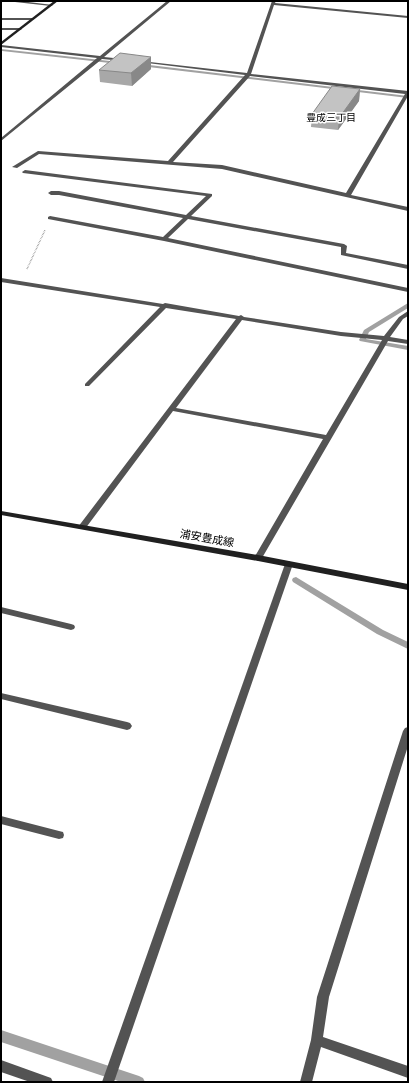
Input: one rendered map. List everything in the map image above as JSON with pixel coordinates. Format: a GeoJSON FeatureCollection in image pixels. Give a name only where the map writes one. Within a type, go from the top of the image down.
{"type":"FeatureCollection","features":[{"type":"Feature","properties":{"kind":"main road"},"geometry":{"type":"LineString","coordinates":[[1,45],[56,1]]}},
{"type":"Feature","properties":{"kind":"main road","name":"浦安豊成線"},"geometry":{"type":"LineString","coordinates":[[1,513],[258,558],[408,587]]}},
{"type":"Feature","properties":{"kind":"street"},"geometry":{"type":"LineString","coordinates":[[8,1],[51,5]]}},
{"type":"Feature","properties":{"kind":"street"},"geometry":{"type":"LineString","coordinates":[[1,140],[169,1]]}},
{"type":"Feature","properties":{"kind":"street"},"geometry":{"type":"LineString","coordinates":[[170,162],[247,77],[273,2],[408,17]]}},
{"type":"Feature","properties":{"kind":"street"},"geometry":{"type":"LineString","coordinates":[[1,19],[32,20]]}},
{"type":"Feature","properties":{"kind":"street"},"geometry":{"type":"LineString","coordinates":[[1,29],[20,29]]}},
{"type":"Feature","properties":{"kind":"street"},"geometry":{"type":"LineString","coordinates":[[1,45],[99,60],[407,94],[348,195]]}},
{"type":"Feature","properties":{"kind":"street"},"geometry":{"type":"LineString","coordinates":[[15,167],[38,152],[170,162],[222,168],[408,209]]}},
{"type":"Feature","properties":{"kind":"street"},"geometry":{"type":"LineString","coordinates":[[24,172],[210,195],[164,240]]}},
{"type":"Feature","properties":{"kind":"street"},"geometry":{"type":"LineString","coordinates":[[51,193],[59,193],[188,216],[344,246],[343,254],[408,267]]}},
{"type":"Feature","properties":{"kind":"street"},"geometry":{"type":"LineString","coordinates":[[50,218],[408,290]]}},
{"type":"Feature","properties":{"kind":"street"},"geometry":{"type":"LineString","coordinates":[[1,280],[241,317],[340,334],[365,335],[384,342],[408,342]]}},
{"type":"Feature","properties":{"kind":"street"},"geometry":{"type":"LineString","coordinates":[[87,385],[165,305]]}},
{"type":"Feature","properties":{"kind":"street"},"geometry":{"type":"LineString","coordinates":[[258,558],[384,342],[401,318],[408,313]]}},
{"type":"Feature","properties":{"kind":"street"},"geometry":{"type":"LineString","coordinates":[[82,527],[241,317]]}},
{"type":"Feature","properties":{"kind":"street"},"geometry":{"type":"LineString","coordinates":[[171,409],[328,438]]}},
{"type":"Feature","properties":{"kind":"street"},"geometry":{"type":"LineString","coordinates":[[108,1082],[290,564]]}},
{"type":"Feature","properties":{"kind":"street"},"geometry":{"type":"LineString","coordinates":[[1,610],[71,627]]}},
{"type":"Feature","properties":{"kind":"street"},"geometry":{"type":"LineString","coordinates":[[1,696],[127,726]]}},
{"type":"Feature","properties":{"kind":"street"},"geometry":{"type":"LineString","coordinates":[[306,1082],[317,1040],[323,997],[408,731]]}},
{"type":"Feature","properties":{"kind":"street"},"geometry":{"type":"LineString","coordinates":[[1,820],[58,836]]}},
{"type":"Feature","properties":{"kind":"street"},"geometry":{"type":"LineString","coordinates":[[317,1040],[408,1072]]}},
{"type":"Feature","properties":{"kind":"street"},"geometry":{"type":"LineString","coordinates":[[1,1066],[47,1082]]}},
{"type":"Feature","properties":{"kind":"building"},"geometry":{"type":"Polygon","coordinates":[[[120,53],[151,57],[131,73],[99,70],[120,53]]]}},
{"type":"Feature","properties":{"kind":"building"},"geometry":{"type":"Polygon","coordinates":[[[332,86],[360,89],[339,118],[312,114],[332,86]]]}},
{"type":"Feature","properties":{"kind":"waterway"},"geometry":{"type":"LineString","coordinates":[[2,50],[119,63]]}},
{"type":"Feature","properties":{"kind":"waterway"},"geometry":{"type":"LineString","coordinates":[[141,65],[408,97]]}},
{"type":"Feature","properties":{"kind":"waterway"},"geometry":{"type":"LineString","coordinates":[[408,305],[366,331],[362,340],[408,348]]}},
{"type":"Feature","properties":{"kind":"waterway"},"geometry":{"type":"LineString","coordinates":[[296,580],[380,632],[408,646]]}},
{"type":"Feature","properties":{"kind":"waterway"},"geometry":{"type":"LineString","coordinates":[[1,1036],[139,1082]]}},
{"type":"Feature","properties":{"kind":"district","name":"豊成三丁目"},"geometry":{"type":"Point","coordinates":[331,117]}}]}
